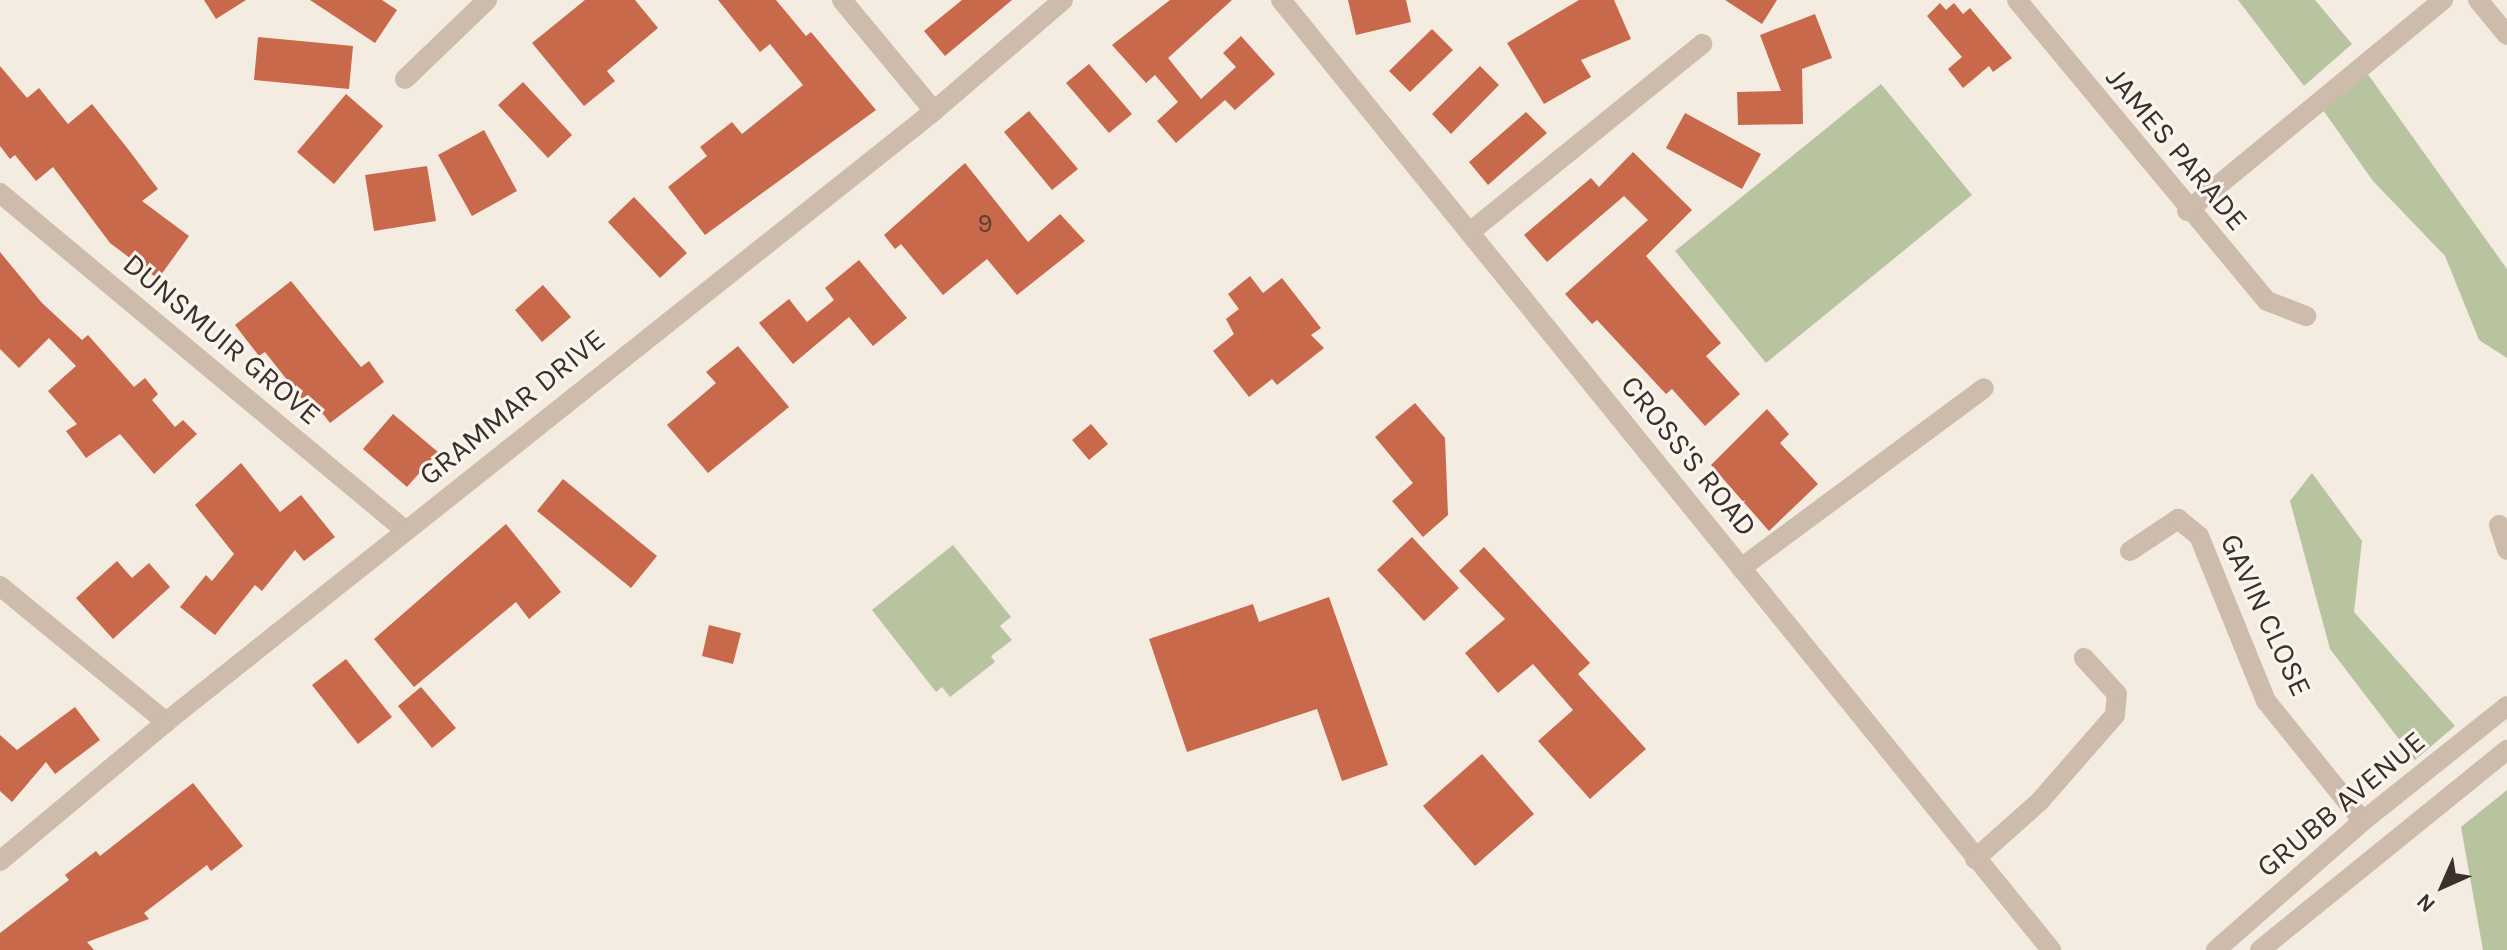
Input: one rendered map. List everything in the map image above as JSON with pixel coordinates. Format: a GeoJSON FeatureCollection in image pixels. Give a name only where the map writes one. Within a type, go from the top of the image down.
{"type":"FeatureCollection","features":[{"type":"Feature","properties":{"kind":"street"},"geometry":{"type":"LineString","coordinates":[[405,79],[487,0]]}},
{"type":"Feature","properties":{"kind":"street"},"geometry":{"type":"LineString","coordinates":[[842,0],[934,111]]}},
{"type":"Feature","properties":{"kind":"street","name":"GRAMMAR DRIVE"},"geometry":{"type":"LineString","coordinates":[[0,861],[166,722],[934,111],[1063,0]]}},
{"type":"Feature","properties":{"kind":"street","name":"JAMES PARADE"},"geometry":{"type":"LineString","coordinates":[[2017,0],[2187,211],[2267,301],[2306,316]]}},
{"type":"Feature","properties":{"kind":"street"},"geometry":{"type":"LineString","coordinates":[[2187,211],[2443,0]]}},
{"type":"Feature","properties":{"kind":"street"},"geometry":{"type":"LineString","coordinates":[[2478,0],[2507,35]]}},
{"type":"Feature","properties":{"kind":"street","name":"CROSS'S ROAD"},"geometry":{"type":"LineString","coordinates":[[1289,3],[1470,232],[2051,950]]}},
{"type":"Feature","properties":{"kind":"street"},"geometry":{"type":"LineString","coordinates":[[1470,232],[1702,44]]}},
{"type":"Feature","properties":{"kind":"street","name":"DUNSMUIR GROVE"},"geometry":{"type":"LineString","coordinates":[[0,193],[406,531]]}},
{"type":"Feature","properties":{"kind":"street"},"geometry":{"type":"LineString","coordinates":[[1741,568],[1984,388]]}},
{"type":"Feature","properties":{"kind":"street","name":"GAVIN CLOSE"},"geometry":{"type":"LineString","coordinates":[[2130,551],[2178,519],[2199,536],[2266,701],[2363,821]]}},
{"type":"Feature","properties":{"kind":"street"},"geometry":{"type":"LineString","coordinates":[[2499,525],[2507,550]]}},
{"type":"Feature","properties":{"kind":"street"},"geometry":{"type":"LineString","coordinates":[[0,586],[166,722]]}},
{"type":"Feature","properties":{"kind":"street"},"geometry":{"type":"LineString","coordinates":[[1975,859],[2040,801],[2115,715],[2117,694],[2084,658]]}},
{"type":"Feature","properties":{"kind":"street","name":"GRUBB AVENUE"},"geometry":{"type":"LineString","coordinates":[[2216,950],[2363,821],[2507,706]]}},
{"type":"Feature","properties":{"kind":"street","name":"GRUBB AVENUE"},"geometry":{"type":"LineString","coordinates":[[2260,950],[2507,750]]}},
{"type":"Feature","properties":{"kind":"green space"},"geometry":{"type":"Polygon","coordinates":[[[2238,0],[2315,0],[2352,44],[2304,86],[2238,0]]]}},
{"type":"Feature","properties":{"kind":"green space"},"geometry":{"type":"Polygon","coordinates":[[[2362,66],[2507,269],[2507,358],[2479,340],[2445,256],[2373,181],[2318,103],[2362,66]]]}},
{"type":"Feature","properties":{"kind":"green space"},"geometry":{"type":"Polygon","coordinates":[[[1881,84],[1972,195],[1766,363],[1675,251],[1881,84]]]}},
{"type":"Feature","properties":{"kind":"green space"},"geometry":{"type":"Polygon","coordinates":[[[2312,473],[2362,541],[2354,612],[2455,726],[2415,760],[2330,649],[2290,501],[2312,473]]]}},
{"type":"Feature","properties":{"kind":"green space"},"geometry":{"type":"Polygon","coordinates":[[[953,545],[1011,617],[1000,626],[1012,640],[991,656],[995,662],[950,697],[942,687],[936,692],[872,610],[953,545]]]}},
{"type":"Feature","properties":{"kind":"green space"},"geometry":{"type":"Polygon","coordinates":[[[2507,790],[2507,950],[2483,950],[2461,827],[2507,790]]]}},
{"type":"Feature","properties":{"kind":"building"},"geometry":{"type":"Polygon","coordinates":[[[204,0],[246,0],[216,19],[204,0]]]}},
{"type":"Feature","properties":{"kind":"building"},"geometry":{"type":"Polygon","coordinates":[[[310,0],[382,0],[397,10],[375,43],[310,0]]]}},
{"type":"Feature","properties":{"kind":"building"},"geometry":{"type":"Polygon","coordinates":[[[585,0],[635,0],[658,28],[607,71],[615,81],[584,106],[532,43],[585,0]]]}},
{"type":"Feature","properties":{"kind":"building"},"geometry":{"type":"Polygon","coordinates":[[[718,0],[776,0],[806,36],[811,32],[876,110],[705,235],[668,187],[707,156],[700,147],[732,122],[742,134],[803,85],[770,44],[760,52],[718,0]]]}},
{"type":"Feature","properties":{"kind":"building"},"geometry":{"type":"Polygon","coordinates":[[[962,0],[1012,0],[945,56],[924,31],[962,0]]]}},
{"type":"Feature","properties":{"kind":"building"},"geometry":{"type":"Polygon","coordinates":[[[1170,0],[1232,0],[1168,58],[1201,99],[1236,67],[1223,53],[1241,36],[1275,74],[1235,110],[1225,100],[1176,143],[1157,121],[1178,102],[1155,75],[1146,83],[1112,45],[1170,0]]]}},
{"type":"Feature","properties":{"kind":"building"},"geometry":{"type":"Polygon","coordinates":[[[1348,0],[1406,0],[1411,22],[1356,35],[1348,0]]]}},
{"type":"Feature","properties":{"kind":"building"},"geometry":{"type":"Polygon","coordinates":[[[1579,0],[1614,0],[1631,39],[1581,60],[1591,77],[1544,104],[1507,43],[1579,0]]]}},
{"type":"Feature","properties":{"kind":"building"},"geometry":{"type":"Polygon","coordinates":[[[1725,0],[1777,0],[1762,24],[1725,0]]]}},
{"type":"Feature","properties":{"kind":"building"},"geometry":{"type":"Polygon","coordinates":[[[1940,3],[1946,10],[1954,3],[1963,14],[1970,8],[2012,58],[1993,72],[1989,66],[1963,88],[1948,69],[1962,57],[1927,16],[1940,3]]]}},
{"type":"Feature","properties":{"kind":"building"},"geometry":{"type":"Polygon","coordinates":[[[1815,14],[1832,58],[1802,69],[1803,124],[1738,125],[1737,92],[1781,91],[1760,35],[1815,14]]]}},
{"type":"Feature","properties":{"kind":"building"},"geometry":{"type":"Polygon","coordinates":[[[1432,29],[1453,50],[1410,92],[1389,71],[1432,29]]]}},
{"type":"Feature","properties":{"kind":"building"},"geometry":{"type":"Polygon","coordinates":[[[258,37],[353,46],[349,89],[254,80],[258,37]]]}},
{"type":"Feature","properties":{"kind":"building"},"geometry":{"type":"Polygon","coordinates":[[[1089,64],[1132,114],[1109,133],[1066,83],[1089,64]]]}},
{"type":"Feature","properties":{"kind":"building"},"geometry":{"type":"Polygon","coordinates":[[[0,66],[27,98],[39,88],[68,124],[92,104],[158,189],[142,201],[189,236],[158,279],[110,243],[53,167],[36,181],[15,155],[10,159],[0,146],[0,66]]]}},
{"type":"Feature","properties":{"kind":"building"},"geometry":{"type":"Polygon","coordinates":[[[1480,66],[1499,85],[1451,134],[1432,114],[1480,66]]]}},
{"type":"Feature","properties":{"kind":"building"},"geometry":{"type":"Polygon","coordinates":[[[523,82],[572,135],[548,158],[498,105],[523,82]]]}},
{"type":"Feature","properties":{"kind":"building"},"geometry":{"type":"Polygon","coordinates":[[[346,94],[383,126],[334,184],[297,152],[346,94]]]}},
{"type":"Feature","properties":{"kind":"building"},"geometry":{"type":"Polygon","coordinates":[[[1029,111],[1078,169],[1052,190],[1004,132],[1029,111]]]}},
{"type":"Feature","properties":{"kind":"building"},"geometry":{"type":"Polygon","coordinates":[[[1526,112],[1547,133],[1488,185],[1469,162],[1526,112]]]}},
{"type":"Feature","properties":{"kind":"building"},"geometry":{"type":"Polygon","coordinates":[[[1685,113],[1761,154],[1742,189],[1666,148],[1685,113]]]}},
{"type":"Feature","properties":{"kind":"building"},"geometry":{"type":"Polygon","coordinates":[[[484,130],[517,191],[472,216],[438,155],[484,130]]]}},
{"type":"Feature","properties":{"kind":"building"},"geometry":{"type":"Polygon","coordinates":[[[1633,152],[1692,210],[1646,256],[1721,343],[1706,356],[1740,394],[1705,426],[1672,389],[1666,394],[1597,320],[1592,324],[1565,294],[1648,220],[1624,196],[1547,262],[1524,235],[1591,178],[1599,187],[1633,152]]]}},
{"type":"Feature","properties":{"kind":"building"},"geometry":{"type":"Polygon","coordinates":[[[965,163],[1028,242],[1060,214],[1085,241],[1017,295],[987,259],[943,295],[901,244],[895,249],[884,235],[965,163]]]}},
{"type":"Feature","properties":{"kind":"building"},"geometry":{"type":"Polygon","coordinates":[[[427,166],[436,221],[374,231],[365,175],[427,166]]]}},
{"type":"Feature","properties":{"kind":"building"},"geometry":{"type":"Polygon","coordinates":[[[634,197],[687,253],[660,278],[608,222],[634,197]]]}},
{"type":"Feature","properties":{"kind":"building"},"geometry":{"type":"Polygon","coordinates":[[[0,252],[42,303],[82,340],[88,335],[134,387],[145,378],[158,394],[152,400],[175,427],[183,420],[197,434],[154,474],[120,434],[86,458],[66,431],[77,424],[48,391],[76,366],[49,338],[19,368],[0,349],[0,252]]]}},
{"type":"Feature","properties":{"kind":"building"},"geometry":{"type":"Polygon","coordinates":[[[859,260],[907,318],[873,346],[849,317],[793,364],[759,323],[789,299],[807,322],[834,300],[825,288],[859,260]]]}},
{"type":"Feature","properties":{"kind":"building"},"geometry":{"type":"Polygon","coordinates":[[[1250,276],[1263,293],[1282,278],[1321,328],[1311,335],[1324,348],[1277,385],[1272,379],[1249,397],[1213,351],[1234,334],[1226,319],[1239,309],[1228,294],[1250,276]]]}},
{"type":"Feature","properties":{"kind":"building"},"geometry":{"type":"Polygon","coordinates":[[[291,281],[361,367],[369,361],[384,382],[330,423],[309,396],[303,400],[265,352],[259,356],[235,325],[291,281]]]}},
{"type":"Feature","properties":{"kind":"building"},"geometry":{"type":"Polygon","coordinates":[[[543,285],[571,317],[542,342],[515,310],[543,285]]]}},
{"type":"Feature","properties":{"kind":"building"},"geometry":{"type":"Polygon","coordinates":[[[738,346],[789,407],[708,473],[667,425],[716,383],[706,372],[738,346]]]}},
{"type":"Feature","properties":{"kind":"building"},"geometry":{"type":"Polygon","coordinates":[[[1415,403],[1445,438],[1448,515],[1423,537],[1392,501],[1413,483],[1375,437],[1415,403]]]}},
{"type":"Feature","properties":{"kind":"building"},"geometry":{"type":"Polygon","coordinates":[[[1767,409],[1789,434],[1780,443],[1818,484],[1769,531],[1711,465],[1767,409]]]}},
{"type":"Feature","properties":{"kind":"building"},"geometry":{"type":"Polygon","coordinates":[[[393,414],[438,452],[407,487],[363,449],[393,414]]]}},
{"type":"Feature","properties":{"kind":"building"},"geometry":{"type":"Polygon","coordinates":[[[1091,424],[1108,444],[1089,460],[1072,440],[1091,424]]]}},
{"type":"Feature","properties":{"kind":"building"},"geometry":{"type":"Polygon","coordinates":[[[241,463],[280,512],[301,495],[335,537],[304,561],[295,550],[262,591],[255,585],[215,635],[180,607],[206,575],[212,581],[234,554],[195,505],[241,463]]]}},
{"type":"Feature","properties":{"kind":"building"},"geometry":{"type":"Polygon","coordinates":[[[563,479],[657,556],[631,588],[537,511],[563,479]]]}},
{"type":"Feature","properties":{"kind":"building"},"geometry":{"type":"Polygon","coordinates":[[[506,524],[561,592],[529,619],[516,602],[414,687],[374,639],[506,524]]]}},
{"type":"Feature","properties":{"kind":"building"},"geometry":{"type":"Polygon","coordinates":[[[1412,537],[1459,588],[1424,621],[1377,570],[1412,537]]]}},
{"type":"Feature","properties":{"kind":"building"},"geometry":{"type":"Polygon","coordinates":[[[1484,547],[1590,663],[1578,674],[1646,749],[1590,799],[1538,741],[1573,710],[1533,664],[1498,693],[1465,653],[1505,619],[1459,571],[1484,547]]]}},
{"type":"Feature","properties":{"kind":"building"},"geometry":{"type":"Polygon","coordinates":[[[117,561],[132,578],[149,563],[170,587],[113,639],[76,598],[117,561]]]}},
{"type":"Feature","properties":{"kind":"building"},"geometry":{"type":"Polygon","coordinates":[[[1329,597],[1388,765],[1342,781],[1317,709],[1187,752],[1149,639],[1253,604],[1259,622],[1329,597]]]}},
{"type":"Feature","properties":{"kind":"building"},"geometry":{"type":"Polygon","coordinates":[[[709,625],[741,633],[733,664],[702,656],[709,625]]]}},
{"type":"Feature","properties":{"kind":"building"},"geometry":{"type":"Polygon","coordinates":[[[346,659],[392,717],[358,744],[312,685],[346,659]]]}},
{"type":"Feature","properties":{"kind":"building"},"geometry":{"type":"Polygon","coordinates":[[[421,687],[456,728],[432,748],[398,706],[421,687]]]}},
{"type":"Feature","properties":{"kind":"building"},"geometry":{"type":"Polygon","coordinates":[[[75,707],[100,740],[55,774],[46,762],[12,802],[0,791],[0,735],[17,750],[75,707]]]}},
{"type":"Feature","properties":{"kind":"building"},"geometry":{"type":"Polygon","coordinates":[[[1482,754],[1534,814],[1475,866],[1423,806],[1482,754]]]}},
{"type":"Feature","properties":{"kind":"building"},"geometry":{"type":"Polygon","coordinates":[[[193,783],[243,846],[211,871],[207,865],[144,913],[149,919],[87,942],[94,950],[0,950],[0,933],[69,880],[65,875],[96,851],[100,856],[193,783]]]}}]}
